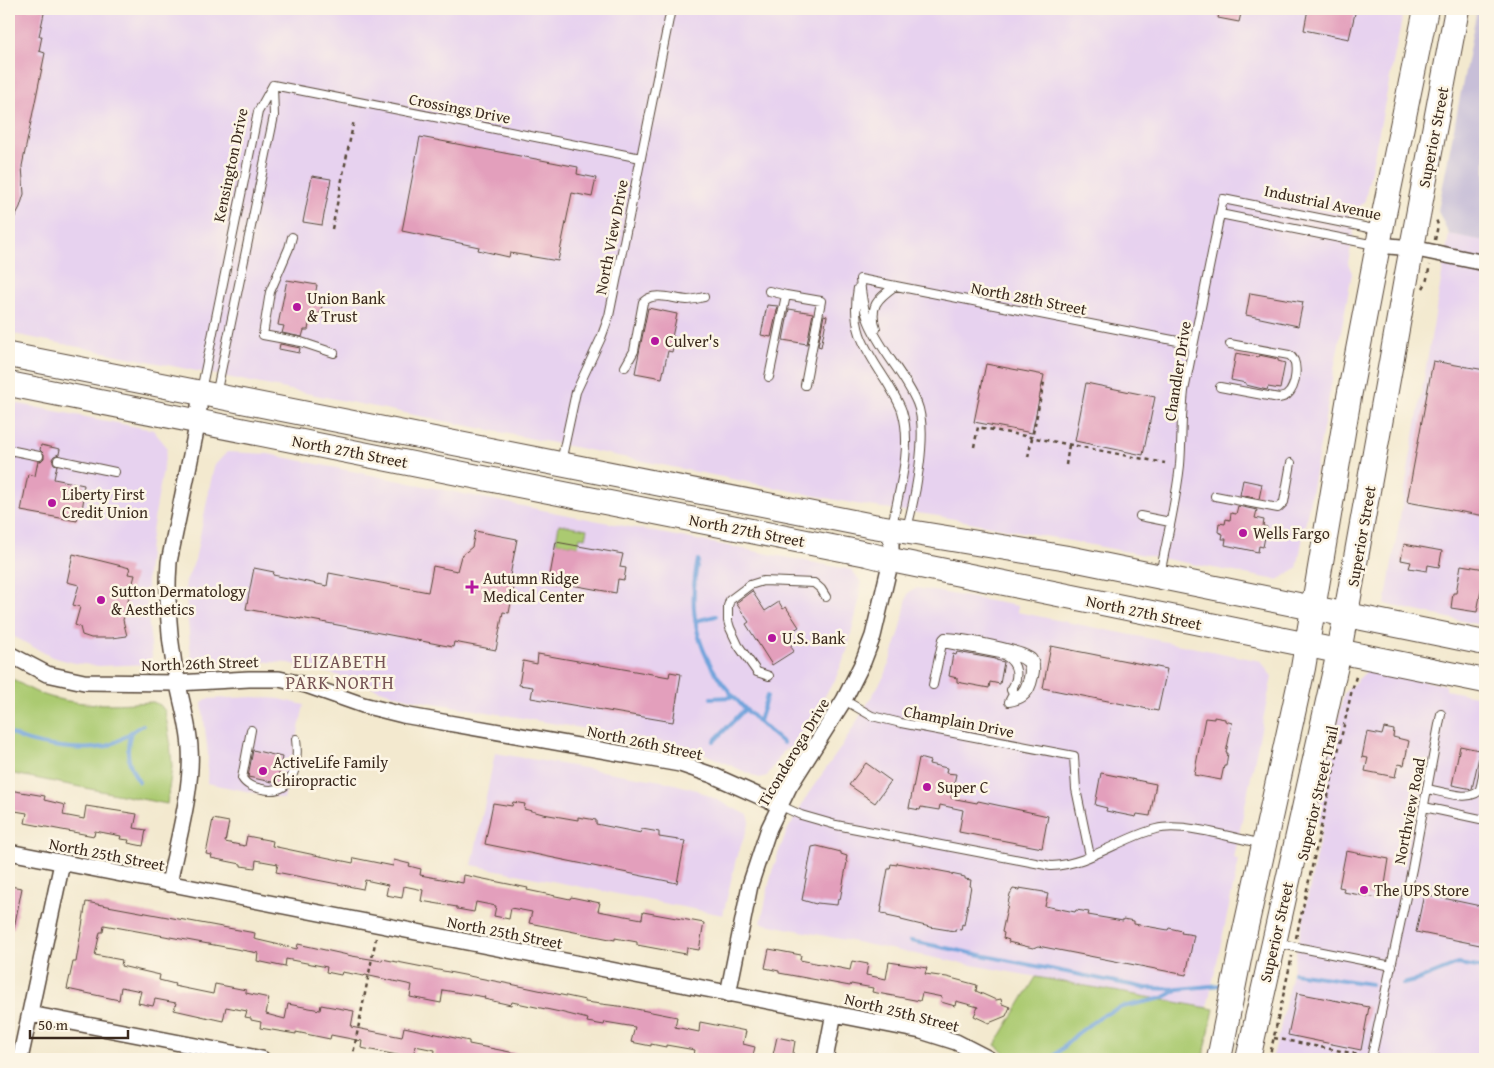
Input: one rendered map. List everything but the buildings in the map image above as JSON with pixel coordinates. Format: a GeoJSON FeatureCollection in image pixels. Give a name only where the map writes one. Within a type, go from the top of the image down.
{"type":"FeatureCollection","features":[{"type":"Feature","properties":{"kind":"main road","name":"Superior Street"},"geometry":{"type":"LineString","coordinates":[[1219,1059],[1307,646],[1349,397],[1379,238],[1426,9]]}},
{"type":"Feature","properties":{"kind":"main road","name":"Superior Street"},"geometry":{"type":"LineString","coordinates":[[1248,1059],[1284,945],[1457,9]]}},
{"type":"Feature","properties":{"kind":"main road","name":"North 27th Street"},"geometry":{"type":"LineString","coordinates":[[9,355],[899,531],[1054,555],[1485,643]]}},
{"type":"Feature","properties":{"kind":"main road","name":"North 27th Street"},"geometry":{"type":"LineString","coordinates":[[9,384],[859,552],[1307,646],[1485,681]]}},
{"type":"Feature","properties":{"kind":"street","name":"Industrial Avenue"},"geometry":{"type":"LineString","coordinates":[[1379,238],[1412,248],[1485,262]]}},
{"type":"Feature","properties":{"kind":"street","name":"Kensington Drive"},"geometry":{"type":"LineString","coordinates":[[169,884],[190,768],[188,731],[177,683],[169,626],[168,580],[171,553],[198,421],[208,394]]}},
{"type":"Feature","properties":{"kind":"street","name":"Ticonderoga Drive"},"geometry":{"type":"LineString","coordinates":[[728,994],[752,877],[762,845],[789,786],[844,700],[871,641],[899,531]]}},
{"type":"Feature","properties":{"kind":"street","name":"North 26th Street"},"geometry":{"type":"LineString","coordinates":[[9,654],[47,674],[70,680],[103,683],[177,683],[250,678],[298,682],[363,705],[403,715],[687,766],[779,805]]}},
{"type":"Feature","properties":{"kind":"street","name":"North 25th Street"},"geometry":{"type":"LineString","coordinates":[[9,852],[728,994],[834,1013],[942,1036],[989,1059]]}},
{"type":"Feature","properties":{"kind":"street"},"geometry":{"type":"LineString","coordinates":[[20,1059],[62,863]]}},
{"type":"Feature","properties":{"kind":"street"},"geometry":{"type":"LineString","coordinates":[[825,1059],[834,1013]]}},
{"type":"Feature","properties":{"kind":"street"},"geometry":{"type":"LineString","coordinates":[[30,1014],[262,1059]]}},
{"type":"Feature","properties":{"kind":"lane","name":"North View Drive"},"geometry":{"type":"LineString","coordinates":[[560,464],[576,392],[609,316],[671,9]]}},
{"type":"Feature","properties":{"kind":"lane","name":"Crossings Drive"},"geometry":{"type":"LineString","coordinates":[[273,85],[641,158]]}},
{"type":"Feature","properties":{"kind":"lane","name":"Kensington Drive"},"geometry":{"type":"LineString","coordinates":[[208,394],[274,116],[273,85]]}},
{"type":"Feature","properties":{"kind":"lane","name":"Kensington Drive"},"geometry":{"type":"LineString","coordinates":[[208,394],[258,112],[273,85]]}},
{"type":"Feature","properties":{"kind":"lane","name":"Industrial Avenue"},"geometry":{"type":"LineString","coordinates":[[1223,199],[1379,238]]}},
{"type":"Feature","properties":{"kind":"lane","name":"Chandler Drive"},"geometry":{"type":"LineString","coordinates":[[1160,577],[1180,465],[1182,408],[1193,344],[1223,199]]}},
{"type":"Feature","properties":{"kind":"lane","name":"Industrial Avenue"},"geometry":{"type":"LineString","coordinates":[[1220,214],[1379,238]]}},
{"type":"Feature","properties":{"kind":"lane"},"geometry":{"type":"LineString","coordinates":[[292,237],[270,292],[264,335],[301,342],[334,353]]}},
{"type":"Feature","properties":{"kind":"lane","name":"North 28th Street"},"geometry":{"type":"LineString","coordinates":[[860,279],[1193,344]]}},
{"type":"Feature","properties":{"kind":"lane","name":"Ticonderoga Drive"},"geometry":{"type":"LineString","coordinates":[[860,279],[869,322],[914,397],[920,414],[920,462],[899,531]]}},
{"type":"Feature","properties":{"kind":"lane","name":"Ticonderoga Drive"},"geometry":{"type":"LineString","coordinates":[[860,279],[855,307],[859,334],[899,403],[904,420],[905,443],[899,531]]}},
{"type":"Feature","properties":{"kind":"lane"},"geometry":{"type":"LineString","coordinates":[[878,338],[874,324],[874,307],[878,299],[895,286]]}},
{"type":"Feature","properties":{"kind":"lane"},"geometry":{"type":"LineString","coordinates":[[770,291],[821,301],[805,385]]}},
{"type":"Feature","properties":{"kind":"lane"},"geometry":{"type":"LineString","coordinates":[[769,377],[786,294]]}},
{"type":"Feature","properties":{"kind":"lane"},"geometry":{"type":"LineString","coordinates":[[626,367],[634,351],[643,302],[648,298],[656,296],[690,300],[704,298]]}},
{"type":"Feature","properties":{"kind":"lane"},"geometry":{"type":"LineString","coordinates":[[1220,387],[1279,398],[1289,393],[1294,379],[1296,364],[1294,358],[1289,355],[1230,344]]}},
{"type":"Feature","properties":{"kind":"lane"},"geometry":{"type":"LineString","coordinates":[[9,450],[39,456]]}},
{"type":"Feature","properties":{"kind":"lane"},"geometry":{"type":"LineString","coordinates":[[58,460],[116,472]]}},
{"type":"Feature","properties":{"kind":"lane"},"geometry":{"type":"LineString","coordinates":[[1215,496],[1278,508],[1284,502],[1291,463]]}},
{"type":"Feature","properties":{"kind":"lane"},"geometry":{"type":"LineString","coordinates":[[1140,516],[1170,522]]}},
{"type":"Feature","properties":{"kind":"lane"},"geometry":{"type":"LineString","coordinates":[[769,676],[757,672],[738,645],[728,620],[730,600],[750,585],[763,581],[814,583],[821,588],[826,597]]}},
{"type":"Feature","properties":{"kind":"lane"},"geometry":{"type":"LineString","coordinates":[[933,685],[942,643],[947,637],[1014,650],[1027,654],[1032,658],[1036,669],[1028,694],[1021,700],[1011,698]]}},
{"type":"Feature","properties":{"kind":"lane"},"geometry":{"type":"LineString","coordinates":[[942,643],[1002,654],[1023,660],[1028,669],[1024,689],[1020,694],[1011,698]]}},
{"type":"Feature","properties":{"kind":"lane"},"geometry":{"type":"LineString","coordinates":[[1002,654],[1011,659],[1017,673],[1017,680],[1011,690],[1011,698]]}},
{"type":"Feature","properties":{"kind":"lane","name":"Champlain Drive"},"geometry":{"type":"LineString","coordinates":[[844,700],[872,716],[1074,756],[1076,790],[1090,856]]}},
{"type":"Feature","properties":{"kind":"lane","name":"Northview Road"},"geometry":{"type":"LineString","coordinates":[[1371,1059],[1392,966],[1441,714]]}},
{"type":"Feature","properties":{"kind":"lane"},"geometry":{"type":"LineString","coordinates":[[251,730],[242,778],[247,785],[261,789],[271,791],[280,789],[291,779],[297,749],[296,739]]}},
{"type":"Feature","properties":{"kind":"lane"},"geometry":{"type":"LineString","coordinates":[[1427,789],[1466,797],[1473,795],[1479,789],[1485,757]]}},
{"type":"Feature","properties":{"kind":"lane","name":"North 26th Street"},"geometry":{"type":"LineString","coordinates":[[779,805],[800,816],[836,825],[1051,866],[1065,865],[1150,831],[1168,827],[1191,829],[1264,844]]}},
{"type":"Feature","properties":{"kind":"lane"},"geometry":{"type":"LineString","coordinates":[[1424,807],[1485,820]]}},
{"type":"Feature","properties":{"kind":"lane"},"geometry":{"type":"LineString","coordinates":[[1284,945],[1392,966]]}},
{"type":"Feature","properties":{"kind":"path"},"geometry":{"type":"LineString","coordinates":[[332,229],[354,120]]}},
{"type":"Feature","properties":{"kind":"path"},"geometry":{"type":"LineString","coordinates":[[1028,458],[1044,382]]}},
{"type":"Feature","properties":{"kind":"path"},"geometry":{"type":"LineString","coordinates":[[974,447],[978,427],[1165,463]]}},
{"type":"Feature","properties":{"kind":"path"},"geometry":{"type":"LineString","coordinates":[[1066,465],[1069,444]]}},
{"type":"Feature","properties":{"kind":"path","name":"Superior Street Trail"},"geometry":{"type":"LineString","coordinates":[[1269,1059],[1274,1038],[1284,945],[1356,679]]}},
{"type":"Feature","properties":{"kind":"path"},"geometry":{"type":"LineString","coordinates":[[352,1059],[379,925]]}},
{"type":"Feature","properties":{"kind":"path"},"geometry":{"type":"LineString","coordinates":[[1274,1038],[1361,1055]]}},
{"type":"Feature","properties":{"kind":"shaded area"},"geometry":{"type":"Polygon","coordinates":[[[9,9],[1404,9],[1365,200],[1358,209],[1348,263],[1352,273],[1297,569],[1277,580],[938,516],[856,504],[9,333],[9,9]]]}},
{"type":"Feature","properties":{"kind":"shaded area"},"geometry":{"type":"Polygon","coordinates":[[[1477,9],[1485,9],[1485,241],[1449,234],[1438,211],[1477,9]]]}},
{"type":"Feature","properties":{"kind":"shaded area"},"geometry":{"type":"Polygon","coordinates":[[[1449,234],[1485,241],[1485,626],[1385,604],[1449,234]]]}},
{"type":"Feature","properties":{"kind":"shaded area"},"geometry":{"type":"Polygon","coordinates":[[[9,402],[153,430],[167,447],[150,542],[147,576],[147,606],[152,656],[149,664],[99,666],[75,663],[52,657],[9,634],[9,402]]]}},
{"type":"Feature","properties":{"kind":"shaded area"},"geometry":{"type":"Polygon","coordinates":[[[227,452],[268,454],[547,511],[852,570],[861,582],[859,602],[847,651],[835,680],[790,750],[786,748],[767,776],[759,778],[696,750],[669,743],[416,700],[336,675],[289,663],[253,661],[197,662],[191,656],[186,581],[195,560],[214,466],[227,452]]]}},
{"type":"Feature","properties":{"kind":"shaded area"},"geometry":{"type":"Polygon","coordinates":[[[917,588],[1018,606],[1017,612],[1261,661],[1272,677],[1234,858],[1239,860],[1207,1008],[950,961],[761,923],[771,875],[787,831],[808,794],[842,746],[886,673],[900,631],[908,593],[917,588]]]}},
{"type":"Feature","properties":{"kind":"shaded area"},"geometry":{"type":"Polygon","coordinates":[[[1368,670],[1446,685],[1446,690],[1485,698],[1484,1059],[1272,1059],[1279,1034],[1323,823],[1315,822],[1344,693],[1368,670]]]}},
{"type":"Feature","properties":{"kind":"shaded area"},"geometry":{"type":"Polygon","coordinates":[[[254,697],[280,699],[304,705],[284,799],[207,783],[208,755],[202,703],[206,699],[254,697]]]}},
{"type":"Feature","properties":{"kind":"shaded area"},"geometry":{"type":"Polygon","coordinates":[[[495,753],[667,782],[697,790],[748,815],[750,821],[736,859],[723,915],[472,865],[495,753]]]}},
{"type":"Feature","properties":{"kind":"green space"},"geometry":{"type":"Polygon","coordinates":[[[559,524],[587,529],[585,538],[580,537],[578,546],[556,542],[559,524]]]}},
{"type":"Feature","properties":{"kind":"green space"},"geometry":{"type":"Polygon","coordinates":[[[9,677],[30,689],[57,699],[98,704],[153,702],[160,705],[165,711],[172,767],[167,804],[9,773],[9,677]]]}},
{"type":"Feature","properties":{"kind":"green space"},"geometry":{"type":"Polygon","coordinates":[[[1036,977],[1214,1009],[1203,1059],[1013,1059],[995,1045],[1036,977]]]}},
{"type":"Feature","properties":{"kind":"waterway"},"geometry":{"type":"LineString","coordinates":[[698,560],[694,590],[695,618],[700,642],[710,665],[741,705],[783,743]]}},
{"type":"Feature","properties":{"kind":"waterway"},"geometry":{"type":"LineString","coordinates":[[695,621],[716,616]]}},
{"type":"Feature","properties":{"kind":"waterway"},"geometry":{"type":"LineString","coordinates":[[759,721],[767,696]]}},
{"type":"Feature","properties":{"kind":"waterway"},"geometry":{"type":"LineString","coordinates":[[711,698],[733,697]]}},
{"type":"Feature","properties":{"kind":"waterway"},"geometry":{"type":"LineString","coordinates":[[714,741],[745,709]]}},
{"type":"Feature","properties":{"kind":"waterway"},"geometry":{"type":"LineString","coordinates":[[9,732],[18,737],[42,744],[71,748],[97,748],[112,744],[143,725]]}},
{"type":"Feature","properties":{"kind":"waterway"},"geometry":{"type":"LineString","coordinates":[[131,732],[128,752],[132,770],[139,782]]}},
{"type":"Feature","properties":{"kind":"waterway"},"geometry":{"type":"LineString","coordinates":[[911,941],[1146,988],[1179,989],[1221,985]]}},
{"type":"Feature","properties":{"kind":"waterway"},"geometry":{"type":"LineString","coordinates":[[1403,984],[1458,964],[1485,968]]}},
{"type":"Feature","properties":{"kind":"waterway"},"geometry":{"type":"LineString","coordinates":[[1294,973],[1371,984]]}},
{"type":"Feature","properties":{"kind":"waterway"},"geometry":{"type":"LineString","coordinates":[[1051,1059],[1077,1034],[1101,1016],[1122,1007],[1163,998],[1177,990]]}},
{"type":"Feature","properties":{"kind":"place","name":"Union Bank & Trust"},"geometry":{"type":"Point","coordinates":[297,307]}},
{"type":"Feature","properties":{"kind":"place","name":"Culver's"},"geometry":{"type":"Point","coordinates":[655,341]}},
{"type":"Feature","properties":{"kind":"place","name":"Liberty First Credit Union"},"geometry":{"type":"Point","coordinates":[52,503]}},
{"type":"Feature","properties":{"kind":"place","name":"Wells Fargo"},"geometry":{"type":"Point","coordinates":[1243,533]}},
{"type":"Feature","properties":{"kind":"place","name":"Autumn Ridge Medical Center"},"geometry":{"type":"Point","coordinates":[472,587]}},
{"type":"Feature","properties":{"kind":"place","name":"Sutton Dermatology & Aesthetics"},"geometry":{"type":"Point","coordinates":[101,600]}},
{"type":"Feature","properties":{"kind":"place","name":"U.S. Bank"},"geometry":{"type":"Point","coordinates":[772,638]}},
{"type":"Feature","properties":{"kind":"place","name":"ActiveLife Family Chiropractic"},"geometry":{"type":"Point","coordinates":[263,771]}},
{"type":"Feature","properties":{"kind":"place","name":"Super C"},"geometry":{"type":"Point","coordinates":[927,787]}},
{"type":"Feature","properties":{"kind":"place","name":"The UPS Store"},"geometry":{"type":"Point","coordinates":[1364,890]}},
{"type":"Feature","properties":{"kind":"district","name":"ELIZABETH PARK NORTH"},"geometry":{"type":"Point","coordinates":[340,672]}}]}
